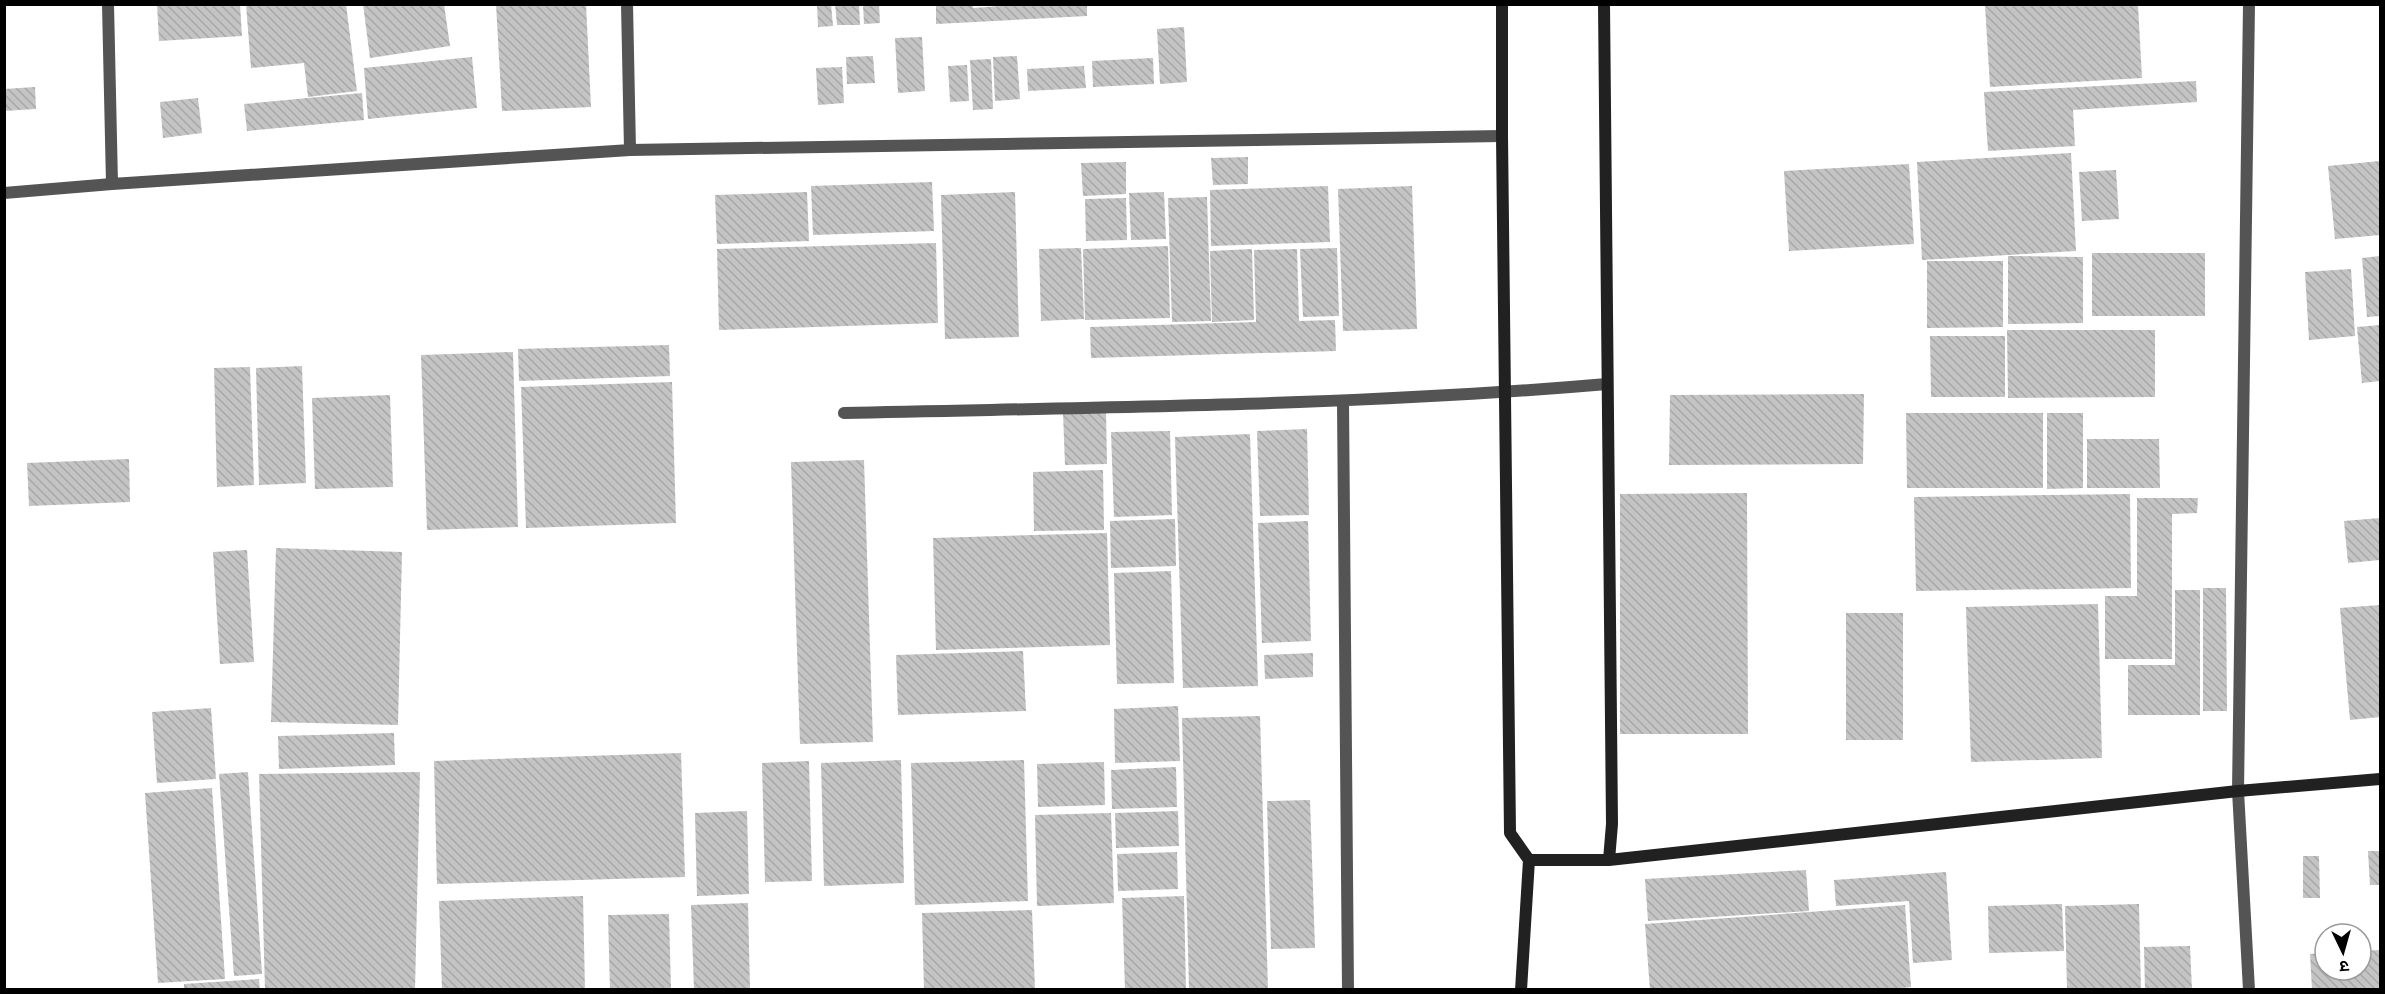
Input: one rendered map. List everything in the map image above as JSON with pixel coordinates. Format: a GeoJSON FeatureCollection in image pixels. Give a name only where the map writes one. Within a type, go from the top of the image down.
{"type":"FeatureCollection","features":[{"type":"Feature","properties":{"kind":"street"},"geometry":{"type":"LineString","coordinates":[[1502,4],[1510,833],[1529,860],[1521,990]]}},
{"type":"Feature","properties":{"kind":"street"},"geometry":{"type":"LineString","coordinates":[[1604,4],[1612,812],[1609,860]]}},
{"type":"Feature","properties":{"kind":"street"},"geometry":{"type":"LineString","coordinates":[[1529,860],[1609,860],[2238,791],[2380,779]]}},
{"type":"Feature","properties":{"kind":"lane"},"geometry":{"type":"LineString","coordinates":[[108,4],[112,184]]}},
{"type":"Feature","properties":{"kind":"lane"},"geometry":{"type":"LineString","coordinates":[[627,4],[630,150]]}},
{"type":"Feature","properties":{"kind":"lane"},"geometry":{"type":"LineString","coordinates":[[2249,4],[2238,791],[2249,990]]}},
{"type":"Feature","properties":{"kind":"lane"},"geometry":{"type":"LineString","coordinates":[[4,193],[630,150],[1502,136]]}},
{"type":"Feature","properties":{"kind":"lane"},"geometry":{"type":"LineString","coordinates":[[844,413],[1343,402],[1504,393],[1607,384]]}},
{"type":"Feature","properties":{"kind":"lane"},"geometry":{"type":"LineString","coordinates":[[1343,402],[1348,990]]}},
{"type":"Feature","properties":{"kind":"building"},"geometry":{"type":"Polygon","coordinates":[[[157,4],[240,4],[242,36],[159,41],[157,4]]]}},
{"type":"Feature","properties":{"kind":"building"},"geometry":{"type":"Polygon","coordinates":[[[246,4],[346,4],[357,91],[308,97],[304,63],[251,68],[246,4]]]}},
{"type":"Feature","properties":{"kind":"building"},"geometry":{"type":"Polygon","coordinates":[[[363,4],[444,4],[450,46],[370,58],[363,4]]]}},
{"type":"Feature","properties":{"kind":"building"},"geometry":{"type":"Polygon","coordinates":[[[496,4],[586,4],[591,107],[502,111],[496,4]]]}},
{"type":"Feature","properties":{"kind":"building"},"geometry":{"type":"Polygon","coordinates":[[[817,4],[831,4],[833,26],[818,27],[817,4]]]}},
{"type":"Feature","properties":{"kind":"building"},"geometry":{"type":"Polygon","coordinates":[[[835,4],[859,4],[860,25],[837,25],[835,4]]]}},
{"type":"Feature","properties":{"kind":"building"},"geometry":{"type":"Polygon","coordinates":[[[863,4],[879,4],[880,23],[864,24],[863,4]]]}},
{"type":"Feature","properties":{"kind":"building"},"geometry":{"type":"Polygon","coordinates":[[[936,4],[973,4],[973,8],[1028,4],[1087,4],[1087,16],[936,24],[936,4]]]}},
{"type":"Feature","properties":{"kind":"building"},"geometry":{"type":"Polygon","coordinates":[[[1985,5],[2138,5],[2142,78],[1990,87],[1985,5]]]}},
{"type":"Feature","properties":{"kind":"building"},"geometry":{"type":"Polygon","coordinates":[[[1184,27],[1187,82],[1160,84],[1157,29],[1184,27]]]}},
{"type":"Feature","properties":{"kind":"building"},"geometry":{"type":"Polygon","coordinates":[[[922,37],[925,91],[898,93],[895,38],[922,37]]]}},
{"type":"Feature","properties":{"kind":"building"},"geometry":{"type":"Polygon","coordinates":[[[873,56],[875,83],[847,84],[846,57],[873,56]]]}},
{"type":"Feature","properties":{"kind":"building"},"geometry":{"type":"Polygon","coordinates":[[[1017,56],[1020,99],[995,101],[993,57],[1017,56]]]}},
{"type":"Feature","properties":{"kind":"building"},"geometry":{"type":"Polygon","coordinates":[[[472,57],[477,108],[368,119],[364,68],[472,57]]]}},
{"type":"Feature","properties":{"kind":"building"},"geometry":{"type":"Polygon","coordinates":[[[1153,58],[1154,84],[1093,87],[1092,61],[1153,58]]]}},
{"type":"Feature","properties":{"kind":"building"},"geometry":{"type":"Polygon","coordinates":[[[991,59],[993,109],[973,110],[970,60],[991,59]]]}},
{"type":"Feature","properties":{"kind":"building"},"geometry":{"type":"Polygon","coordinates":[[[967,65],[969,101],[950,102],[948,66],[967,65]]]}},
{"type":"Feature","properties":{"kind":"building"},"geometry":{"type":"Polygon","coordinates":[[[1084,66],[1086,88],[1028,91],[1027,69],[1084,66]]]}},
{"type":"Feature","properties":{"kind":"building"},"geometry":{"type":"Polygon","coordinates":[[[842,67],[844,103],[818,105],[816,68],[842,67]]]}},
{"type":"Feature","properties":{"kind":"building"},"geometry":{"type":"Polygon","coordinates":[[[2196,81],[2197,102],[2073,110],[2075,146],[1988,151],[1984,92],[2196,81]]]}},
{"type":"Feature","properties":{"kind":"building"},"geometry":{"type":"Polygon","coordinates":[[[35,87],[36,109],[4,111],[4,89],[35,87]]]}},
{"type":"Feature","properties":{"kind":"building"},"geometry":{"type":"Polygon","coordinates":[[[362,93],[364,120],[247,131],[244,104],[362,93]]]}},
{"type":"Feature","properties":{"kind":"building"},"geometry":{"type":"Polygon","coordinates":[[[198,98],[202,133],[163,138],[160,102],[198,98]]]}},
{"type":"Feature","properties":{"kind":"building"},"geometry":{"type":"Polygon","coordinates":[[[2071,153],[2076,251],[1922,260],[1917,162],[2071,153]]]}},
{"type":"Feature","properties":{"kind":"building"},"geometry":{"type":"Polygon","coordinates":[[[1248,157],[1248,184],[1213,185],[1211,158],[1248,157]]]}},
{"type":"Feature","properties":{"kind":"building"},"geometry":{"type":"Polygon","coordinates":[[[2380,161],[2380,235],[2335,239],[2328,166],[2380,161]]]}},
{"type":"Feature","properties":{"kind":"building"},"geometry":{"type":"Polygon","coordinates":[[[1126,162],[1126,194],[1083,196],[1081,163],[1126,162]]]}},
{"type":"Feature","properties":{"kind":"building"},"geometry":{"type":"Polygon","coordinates":[[[1909,164],[1914,244],[1789,251],[1784,171],[1909,164]]]}},
{"type":"Feature","properties":{"kind":"building"},"geometry":{"type":"Polygon","coordinates":[[[2116,170],[2119,219],[2082,221],[2079,172],[2116,170]]]}},
{"type":"Feature","properties":{"kind":"building"},"geometry":{"type":"Polygon","coordinates":[[[932,182],[934,231],[813,235],[811,186],[932,182]]]}},
{"type":"Feature","properties":{"kind":"building"},"geometry":{"type":"Polygon","coordinates":[[[1328,186],[1330,242],[1211,246],[1210,190],[1328,186]]]}},
{"type":"Feature","properties":{"kind":"building"},"geometry":{"type":"Polygon","coordinates":[[[1412,186],[1417,329],[1343,331],[1338,189],[1412,186]]]}},
{"type":"Feature","properties":{"kind":"building"},"geometry":{"type":"Polygon","coordinates":[[[807,192],[809,241],[717,244],[715,195],[807,192]]]}},
{"type":"Feature","properties":{"kind":"building"},"geometry":{"type":"Polygon","coordinates":[[[1015,192],[1019,337],[945,339],[941,195],[1015,192]]]}},
{"type":"Feature","properties":{"kind":"building"},"geometry":{"type":"Polygon","coordinates":[[[1164,192],[1166,239],[1131,240],[1129,193],[1164,192]]]}},
{"type":"Feature","properties":{"kind":"building"},"geometry":{"type":"Polygon","coordinates":[[[1207,197],[1211,321],[1172,322],[1168,198],[1207,197]]]}},
{"type":"Feature","properties":{"kind":"building"},"geometry":{"type":"Polygon","coordinates":[[[1126,198],[1127,240],[1086,241],[1085,199],[1126,198]]]}},
{"type":"Feature","properties":{"kind":"building"},"geometry":{"type":"Polygon","coordinates":[[[936,243],[938,323],[719,330],[717,249],[936,243]]]}},
{"type":"Feature","properties":{"kind":"building"},"geometry":{"type":"Polygon","coordinates":[[[1168,246],[1170,318],[1085,320],[1083,249],[1168,246]]]}},
{"type":"Feature","properties":{"kind":"building"},"geometry":{"type":"Polygon","coordinates":[[[1081,248],[1084,319],[1041,321],[1039,249],[1081,248]]]}},
{"type":"Feature","properties":{"kind":"building"},"geometry":{"type":"Polygon","coordinates":[[[1337,248],[1339,316],[1303,317],[1300,249],[1337,248]]]}},
{"type":"Feature","properties":{"kind":"building"},"geometry":{"type":"Polygon","coordinates":[[[1252,249],[1254,320],[1212,322],[1210,251],[1252,249]]]}},
{"type":"Feature","properties":{"kind":"building"},"geometry":{"type":"Polygon","coordinates":[[[1297,249],[1299,321],[1335,320],[1336,351],[1091,358],[1090,327],[1256,322],[1254,250],[1297,249]]]}},
{"type":"Feature","properties":{"kind":"building"},"geometry":{"type":"Polygon","coordinates":[[[2092,253],[2205,253],[2205,316],[2092,316],[2092,253]]]}},
{"type":"Feature","properties":{"kind":"building"},"geometry":{"type":"Polygon","coordinates":[[[2008,256],[2083,257],[2083,323],[2008,324],[2008,256]]]}},
{"type":"Feature","properties":{"kind":"building"},"geometry":{"type":"Polygon","coordinates":[[[2380,256],[2380,316],[2367,317],[2362,258],[2380,256]]]}},
{"type":"Feature","properties":{"kind":"building"},"geometry":{"type":"Polygon","coordinates":[[[1927,261],[2003,261],[2003,327],[1927,328],[1927,261]]]}},
{"type":"Feature","properties":{"kind":"building"},"geometry":{"type":"Polygon","coordinates":[[[2351,269],[2355,336],[2309,340],[2305,272],[2351,269]]]}},
{"type":"Feature","properties":{"kind":"building"},"geometry":{"type":"Polygon","coordinates":[[[2380,325],[2380,381],[2362,383],[2357,327],[2380,325]]]}},
{"type":"Feature","properties":{"kind":"building"},"geometry":{"type":"Polygon","coordinates":[[[2007,330],[2155,330],[2155,397],[2008,398],[2007,330]]]}},
{"type":"Feature","properties":{"kind":"building"},"geometry":{"type":"Polygon","coordinates":[[[1930,336],[2005,336],[2005,397],[1931,397],[1930,336]]]}},
{"type":"Feature","properties":{"kind":"building"},"geometry":{"type":"Polygon","coordinates":[[[669,345],[670,376],[519,381],[518,349],[669,345]]]}},
{"type":"Feature","properties":{"kind":"building"},"geometry":{"type":"Polygon","coordinates":[[[513,352],[518,527],[427,530],[421,355],[513,352]]]}},
{"type":"Feature","properties":{"kind":"building"},"geometry":{"type":"Polygon","coordinates":[[[302,366],[306,483],[259,485],[256,368],[302,366]]]}},
{"type":"Feature","properties":{"kind":"building"},"geometry":{"type":"Polygon","coordinates":[[[250,367],[254,485],[217,487],[214,368],[250,367]]]}},
{"type":"Feature","properties":{"kind":"building"},"geometry":{"type":"Polygon","coordinates":[[[672,382],[676,523],[526,528],[521,387],[672,382]]]}},
{"type":"Feature","properties":{"kind":"building"},"geometry":{"type":"Polygon","coordinates":[[[1864,394],[1863,464],[1669,465],[1670,395],[1864,394]]]}},
{"type":"Feature","properties":{"kind":"building"},"geometry":{"type":"Polygon","coordinates":[[[390,395],[393,487],[315,489],[312,398],[390,395]]]}},
{"type":"Feature","properties":{"kind":"building"},"geometry":{"type":"Polygon","coordinates":[[[1106,411],[1107,464],[1065,465],[1063,413],[1106,411]]]}},
{"type":"Feature","properties":{"kind":"building"},"geometry":{"type":"Polygon","coordinates":[[[1906,413],[2043,413],[2043,488],[1907,488],[1906,413]]]}},
{"type":"Feature","properties":{"kind":"building"},"geometry":{"type":"Polygon","coordinates":[[[2047,413],[2083,413],[2083,488],[2047,489],[2047,413]]]}},
{"type":"Feature","properties":{"kind":"building"},"geometry":{"type":"Polygon","coordinates":[[[1307,429],[1309,515],[1260,516],[1257,431],[1307,429]]]}},
{"type":"Feature","properties":{"kind":"building"},"geometry":{"type":"Polygon","coordinates":[[[1170,431],[1172,515],[1114,517],[1111,432],[1170,431]]]}},
{"type":"Feature","properties":{"kind":"building"},"geometry":{"type":"Polygon","coordinates":[[[1250,434],[1258,686],[1183,688],[1175,437],[1250,434]]]}},
{"type":"Feature","properties":{"kind":"building"},"geometry":{"type":"Polygon","coordinates":[[[2087,439],[2159,439],[2160,488],[2087,488],[2087,439]]]}},
{"type":"Feature","properties":{"kind":"building"},"geometry":{"type":"Polygon","coordinates":[[[129,459],[130,502],[29,506],[27,463],[129,459]]]}},
{"type":"Feature","properties":{"kind":"building"},"geometry":{"type":"Polygon","coordinates":[[[864,460],[873,742],[800,744],[791,462],[864,460]]]}},
{"type":"Feature","properties":{"kind":"building"},"geometry":{"type":"Polygon","coordinates":[[[1103,470],[1104,530],[1034,531],[1033,472],[1103,470]]]}},
{"type":"Feature","properties":{"kind":"building"},"geometry":{"type":"Polygon","coordinates":[[[1747,493],[1748,734],[1620,734],[1620,494],[1747,493]]]}},
{"type":"Feature","properties":{"kind":"building"},"geometry":{"type":"Polygon","coordinates":[[[2130,494],[2131,588],[1916,591],[1914,497],[2130,494]]]}},
{"type":"Feature","properties":{"kind":"building"},"geometry":{"type":"Polygon","coordinates":[[[2137,498],[2198,498],[2197,513],[2172,514],[2172,659],[2105,659],[2105,596],[2137,596],[2137,498]]]}},
{"type":"Feature","properties":{"kind":"building"},"geometry":{"type":"Polygon","coordinates":[[[2380,518],[2380,560],[2348,563],[2344,521],[2380,518]]]}},
{"type":"Feature","properties":{"kind":"building"},"geometry":{"type":"Polygon","coordinates":[[[1175,519],[1176,566],[1111,568],[1110,521],[1175,519]]]}},
{"type":"Feature","properties":{"kind":"building"},"geometry":{"type":"Polygon","coordinates":[[[1308,521],[1311,641],[1262,643],[1258,523],[1308,521]]]}},
{"type":"Feature","properties":{"kind":"building"},"geometry":{"type":"Polygon","coordinates":[[[1107,533],[1110,645],[936,650],[933,538],[1107,533]]]}},
{"type":"Feature","properties":{"kind":"building"},"geometry":{"type":"Polygon","coordinates":[[[276,548],[402,552],[398,725],[271,722],[276,548]]]}},
{"type":"Feature","properties":{"kind":"building"},"geometry":{"type":"Polygon","coordinates":[[[247,550],[254,662],[220,664],[213,552],[247,550]]]}},
{"type":"Feature","properties":{"kind":"building"},"geometry":{"type":"Polygon","coordinates":[[[1171,571],[1174,683],[1117,684],[1114,573],[1171,571]]]}},
{"type":"Feature","properties":{"kind":"building"},"geometry":{"type":"Polygon","coordinates":[[[2203,588],[2226,588],[2227,711],[2203,711],[2203,588]]]}},
{"type":"Feature","properties":{"kind":"building"},"geometry":{"type":"Polygon","coordinates":[[[2175,590],[2200,590],[2200,715],[2128,715],[2128,665],[2175,665],[2175,590]]]}},
{"type":"Feature","properties":{"kind":"building"},"geometry":{"type":"Polygon","coordinates":[[[2098,604],[2102,758],[1971,762],[1966,607],[2098,604]]]}},
{"type":"Feature","properties":{"kind":"building"},"geometry":{"type":"Polygon","coordinates":[[[2380,605],[2380,717],[2350,720],[2340,608],[2380,605]]]}},
{"type":"Feature","properties":{"kind":"building"},"geometry":{"type":"Polygon","coordinates":[[[1846,613],[1903,613],[1903,740],[1846,740],[1846,613]]]}},
{"type":"Feature","properties":{"kind":"building"},"geometry":{"type":"Polygon","coordinates":[[[1023,651],[1026,711],[898,715],[896,655],[1023,651]]]}},
{"type":"Feature","properties":{"kind":"building"},"geometry":{"type":"Polygon","coordinates":[[[1313,653],[1313,677],[1265,679],[1264,655],[1313,653]]]}},
{"type":"Feature","properties":{"kind":"building"},"geometry":{"type":"Polygon","coordinates":[[[1178,706],[1180,761],[1115,763],[1114,709],[1178,706]]]}},
{"type":"Feature","properties":{"kind":"building"},"geometry":{"type":"Polygon","coordinates":[[[211,708],[216,779],[157,783],[152,712],[211,708]]]}},
{"type":"Feature","properties":{"kind":"building"},"geometry":{"type":"Polygon","coordinates":[[[1260,716],[1268,990],[1189,990],[1182,718],[1260,716]]]}},
{"type":"Feature","properties":{"kind":"building"},"geometry":{"type":"Polygon","coordinates":[[[394,733],[395,765],[279,769],[278,736],[394,733]]]}},
{"type":"Feature","properties":{"kind":"building"},"geometry":{"type":"Polygon","coordinates":[[[681,753],[685,877],[437,884],[434,761],[681,753]]]}},
{"type":"Feature","properties":{"kind":"building"},"geometry":{"type":"Polygon","coordinates":[[[901,760],[904,883],[824,886],[821,763],[901,760]]]}},
{"type":"Feature","properties":{"kind":"building"},"geometry":{"type":"Polygon","coordinates":[[[1024,760],[1028,901],[915,905],[911,763],[1024,760]]]}},
{"type":"Feature","properties":{"kind":"building"},"geometry":{"type":"Polygon","coordinates":[[[809,761],[812,881],[765,882],[762,763],[809,761]]]}},
{"type":"Feature","properties":{"kind":"building"},"geometry":{"type":"Polygon","coordinates":[[[1104,762],[1105,805],[1038,807],[1037,764],[1104,762]]]}},
{"type":"Feature","properties":{"kind":"building"},"geometry":{"type":"Polygon","coordinates":[[[1176,767],[1177,807],[1112,809],[1111,770],[1176,767]]]}},
{"type":"Feature","properties":{"kind":"building"},"geometry":{"type":"Polygon","coordinates":[[[248,772],[262,974],[234,976],[219,774],[248,772]]]}},
{"type":"Feature","properties":{"kind":"building"},"geometry":{"type":"Polygon","coordinates":[[[420,772],[415,990],[265,990],[259,774],[420,772]]]}},
{"type":"Feature","properties":{"kind":"building"},"geometry":{"type":"Polygon","coordinates":[[[212,788],[225,979],[158,983],[145,793],[212,788]]]}},
{"type":"Feature","properties":{"kind":"building"},"geometry":{"type":"Polygon","coordinates":[[[1310,800],[1315,948],[1271,949],[1267,801],[1310,800]]]}},
{"type":"Feature","properties":{"kind":"building"},"geometry":{"type":"Polygon","coordinates":[[[747,811],[749,894],[697,896],[695,813],[747,811]]]}},
{"type":"Feature","properties":{"kind":"building"},"geometry":{"type":"Polygon","coordinates":[[[1178,811],[1179,846],[1116,848],[1115,813],[1178,811]]]}},
{"type":"Feature","properties":{"kind":"building"},"geometry":{"type":"Polygon","coordinates":[[[1111,813],[1114,903],[1037,906],[1035,815],[1111,813]]]}},
{"type":"Feature","properties":{"kind":"building"},"geometry":{"type":"Polygon","coordinates":[[[2368,851],[2380,851],[2380,885],[2370,885],[2368,851]]]}},
{"type":"Feature","properties":{"kind":"building"},"geometry":{"type":"Polygon","coordinates":[[[1177,852],[1178,889],[1118,891],[1117,854],[1177,852]]]}},
{"type":"Feature","properties":{"kind":"building"},"geometry":{"type":"Polygon","coordinates":[[[2303,856],[2319,856],[2320,898],[2303,898],[2303,856]]]}},
{"type":"Feature","properties":{"kind":"building"},"geometry":{"type":"Polygon","coordinates":[[[1806,870],[1809,911],[1648,921],[1645,879],[1806,870]]]}},
{"type":"Feature","properties":{"kind":"building"},"geometry":{"type":"Polygon","coordinates":[[[1946,872],[1952,960],[1913,963],[1909,901],[1836,906],[1834,880],[1946,872]]]}},
{"type":"Feature","properties":{"kind":"building"},"geometry":{"type":"Polygon","coordinates":[[[583,896],[585,990],[442,990],[439,901],[583,896]]]}},
{"type":"Feature","properties":{"kind":"building"},"geometry":{"type":"Polygon","coordinates":[[[1184,896],[1186,990],[1125,990],[1122,898],[1184,896]]]}},
{"type":"Feature","properties":{"kind":"building"},"geometry":{"type":"Polygon","coordinates":[[[748,903],[750,990],[694,990],[691,905],[748,903]]]}},
{"type":"Feature","properties":{"kind":"building"},"geometry":{"type":"Polygon","coordinates":[[[2062,904],[2064,951],[1989,953],[1988,906],[2062,904]]]}},
{"type":"Feature","properties":{"kind":"building"},"geometry":{"type":"Polygon","coordinates":[[[2139,904],[2141,990],[2067,990],[2065,906],[2139,904]]]}},
{"type":"Feature","properties":{"kind":"building"},"geometry":{"type":"Polygon","coordinates":[[[1905,905],[1911,987],[1881,990],[1650,990],[1645,924],[1905,905]]]}},
{"type":"Feature","properties":{"kind":"building"},"geometry":{"type":"Polygon","coordinates":[[[1032,910],[1035,990],[924,990],[922,913],[1032,910]]]}},
{"type":"Feature","properties":{"kind":"building"},"geometry":{"type":"Polygon","coordinates":[[[669,914],[671,990],[610,990],[608,915],[669,914]]]}},
{"type":"Feature","properties":{"kind":"building"},"geometry":{"type":"Polygon","coordinates":[[[2190,946],[2192,990],[2145,990],[2144,947],[2190,946]]]}},
{"type":"Feature","properties":{"kind":"building"},"geometry":{"type":"Polygon","coordinates":[[[2373,950],[2380,950],[2380,990],[2312,990],[2310,954],[2313,954],[2313,982],[2373,982],[2373,950]]]}},
{"type":"Feature","properties":{"kind":"building"},"geometry":{"type":"Polygon","coordinates":[[[259,979],[260,990],[184,990],[184,984],[259,979]]]}}]}
